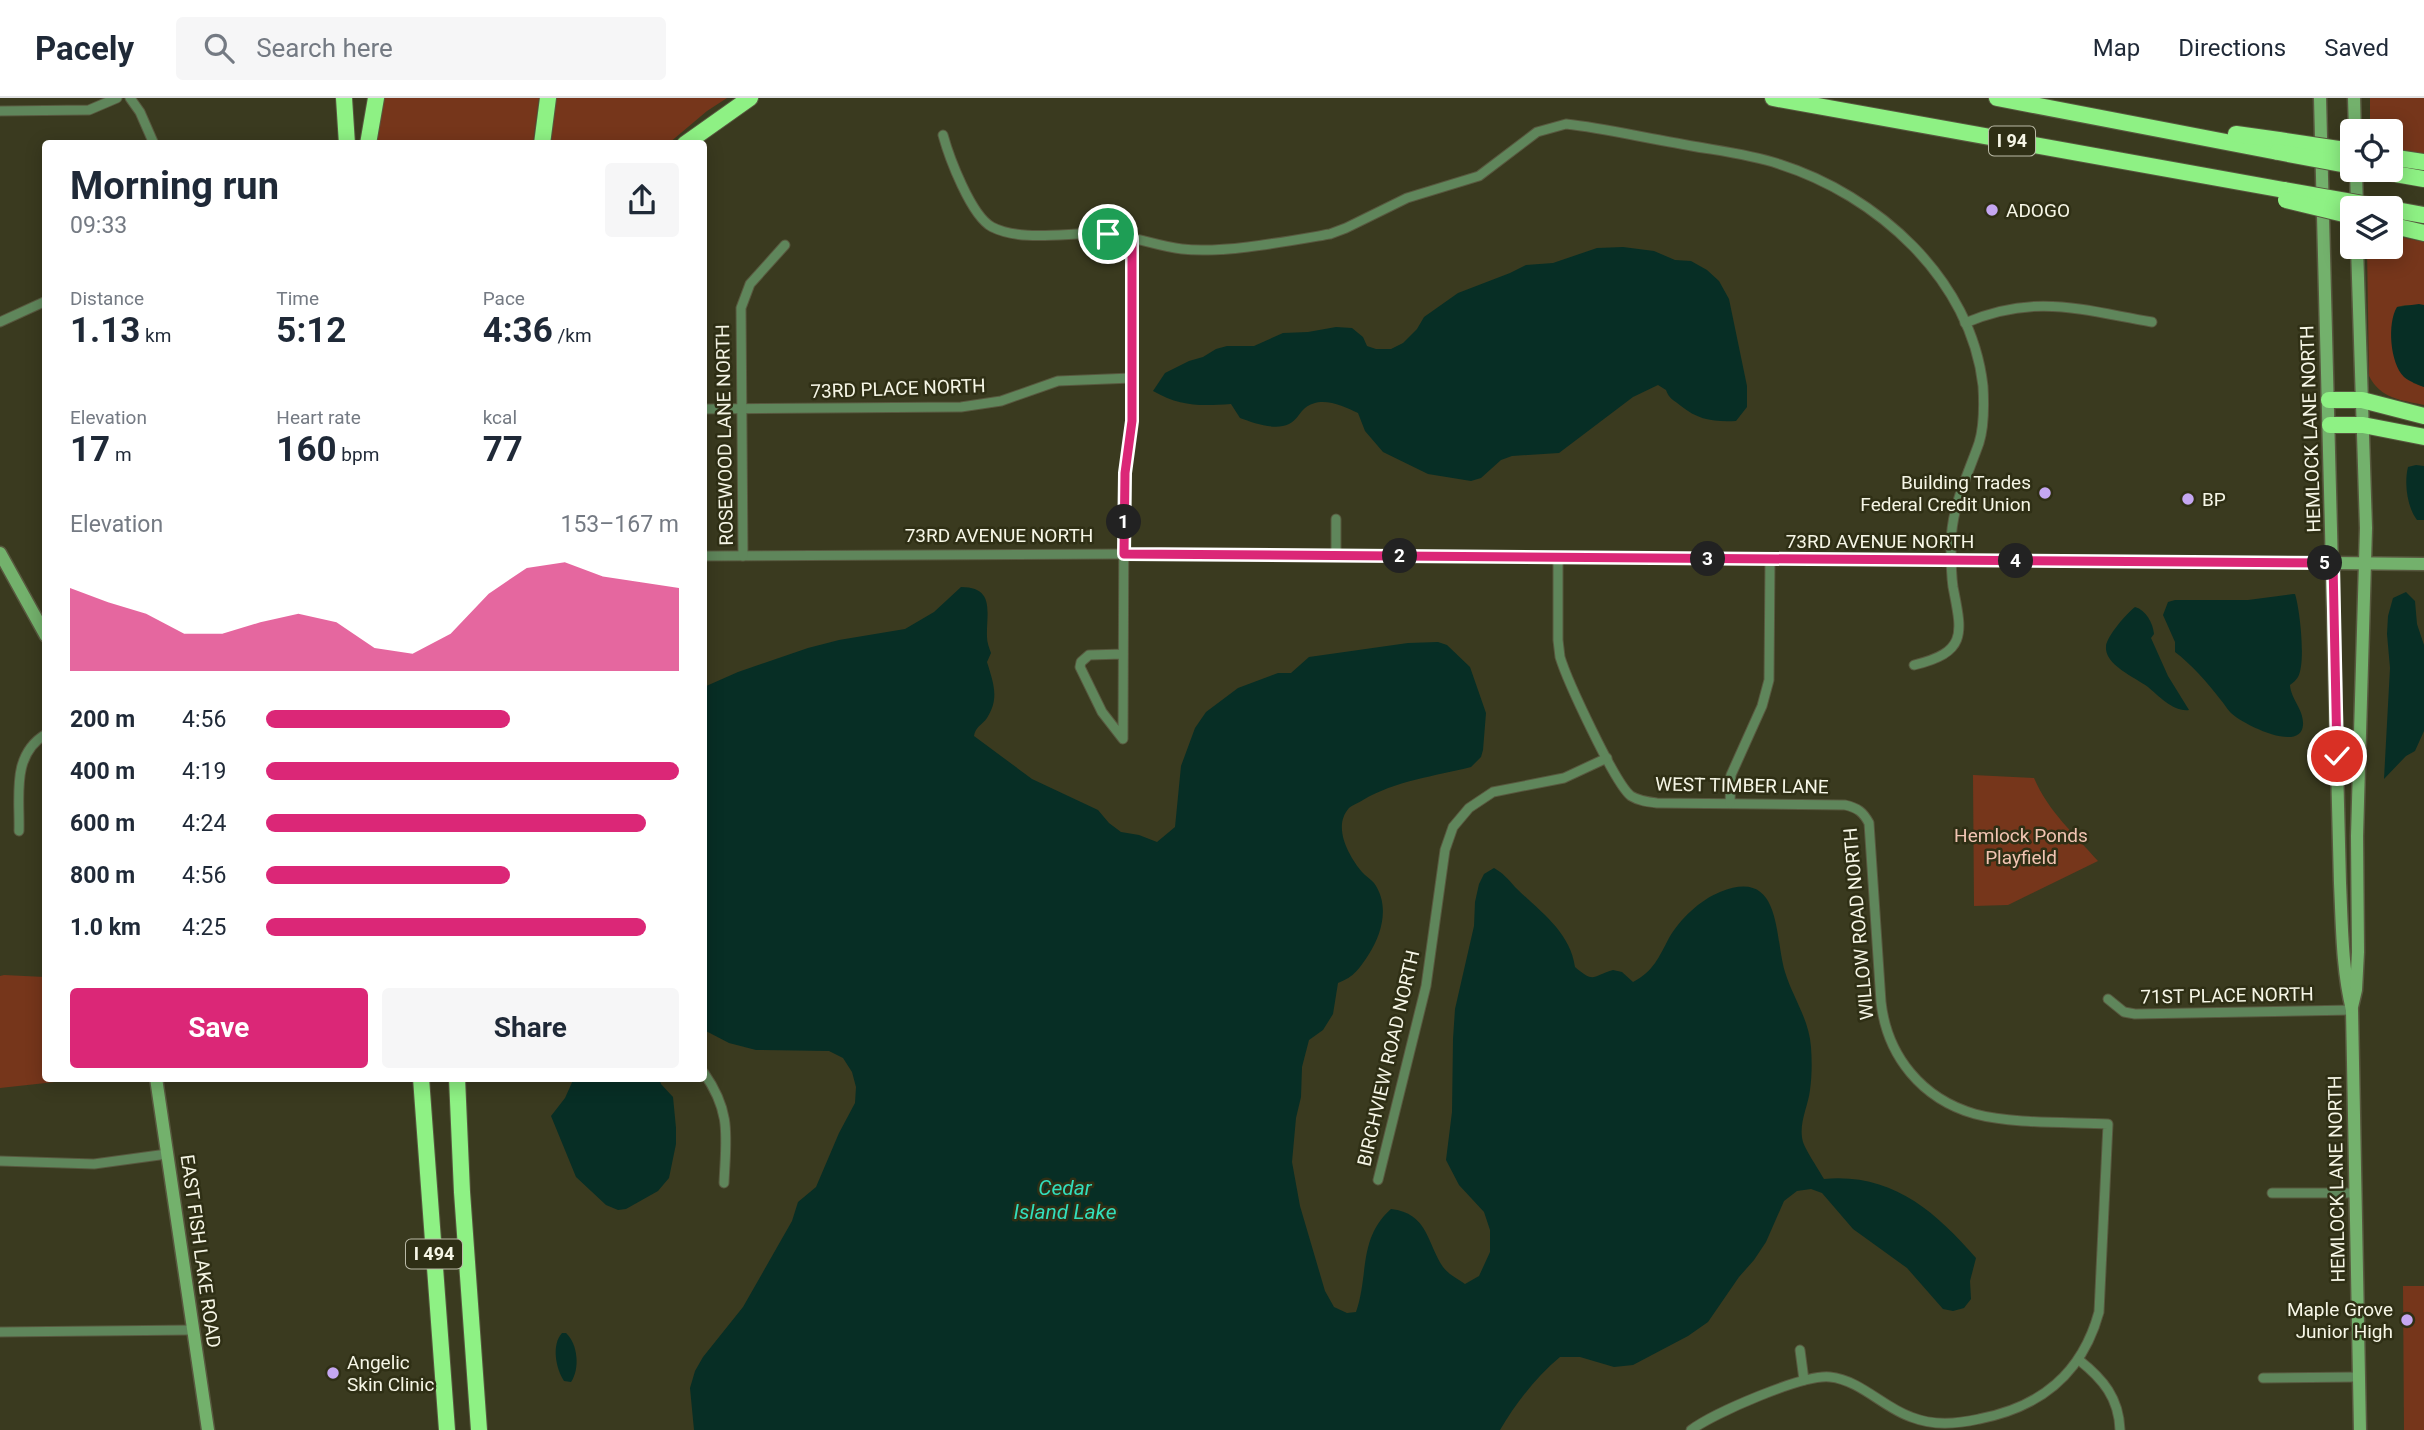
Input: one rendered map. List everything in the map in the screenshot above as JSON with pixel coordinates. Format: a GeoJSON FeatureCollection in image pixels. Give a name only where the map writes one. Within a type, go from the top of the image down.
{"type":"FeatureCollection","features":[{"type":"Feature","properties":{"kind":"highway"},"geometry":{"type":"LineString","coordinates":[[344,98],[347,140]]}},
{"type":"Feature","properties":{"kind":"highway"},"geometry":{"type":"LineString","coordinates":[[369,140],[376,98]]}},
{"type":"Feature","properties":{"kind":"highway"},"geometry":{"type":"LineString","coordinates":[[543,140],[548,98]]}},
{"type":"Feature","properties":{"kind":"highway"},"geometry":{"type":"LineString","coordinates":[[691,140],[750,98]]}},
{"type":"Feature","properties":{"kind":"highway","name":"I 94"},"geometry":{"type":"LineString","coordinates":[[1773,98],[2251,184],[2284,195],[2340,203]]}},
{"type":"Feature","properties":{"kind":"highway","name":"I 94"},"geometry":{"type":"LineString","coordinates":[[1997,98],[2279,146],[2340,163]]}},
{"type":"Feature","properties":{"kind":"highway"},"geometry":{"type":"LineString","coordinates":[[2279,146],[2340,150]]}},
{"type":"Feature","properties":{"kind":"highway"},"geometry":{"type":"LineString","coordinates":[[2403,159],[2424,162]]}},
{"type":"Feature","properties":{"kind":"highway"},"geometry":{"type":"LineString","coordinates":[[2403,175],[2424,179]]}},
{"type":"Feature","properties":{"kind":"highway"},"geometry":{"type":"LineString","coordinates":[[2284,195],[2340,212]]}},
{"type":"Feature","properties":{"kind":"highway","name":"I 94"},"geometry":{"type":"LineString","coordinates":[[2403,212],[2424,215]]}},
{"type":"Feature","properties":{"kind":"highway"},"geometry":{"type":"LineString","coordinates":[[2403,228],[2424,233]]}},
{"type":"Feature","properties":{"kind":"highway"},"geometry":{"type":"LineString","coordinates":[[2329,400],[2362,400],[2424,416]]}},
{"type":"Feature","properties":{"kind":"highway"},"geometry":{"type":"LineString","coordinates":[[2330,425],[2363,425],[2424,437]]}},
{"type":"Feature","properties":{"kind":"highway","name":"I 494"},"geometry":{"type":"LineString","coordinates":[[421,1082],[447,1430]]}},
{"type":"Feature","properties":{"kind":"highway","name":"I 494"},"geometry":{"type":"LineString","coordinates":[[457,1082],[461,1192],[479,1430]]}},
{"type":"Feature","properties":{"kind":"main road","name":"HEMLOCK LANE NORTH"},"geometry":{"type":"LineString","coordinates":[[2320,98],[2343,953],[2346,986],[2352,1010]]}},
{"type":"Feature","properties":{"kind":"main road"},"geometry":{"type":"LineString","coordinates":[[2354,98],[2355,119]]}},
{"type":"Feature","properties":{"kind":"main road","name":"HEMLOCK LANE NORTH"},"geometry":{"type":"LineString","coordinates":[[2357,259],[2366,564],[2357,836],[2358,952],[2352,1010],[2360,1430]]}},
{"type":"Feature","properties":{"kind":"main road"},"geometry":{"type":"LineString","coordinates":[[0,553],[42,629]]}},
{"type":"Feature","properties":{"kind":"main road","name":"73RD AVENUE NORTH"},"geometry":{"type":"LineString","coordinates":[[2333,563],[2424,564]]}},
{"type":"Feature","properties":{"kind":"main road","name":"EAST FISH LAKE ROAD"},"geometry":{"type":"LineString","coordinates":[[157,1082],[208,1430]]}},
{"type":"Feature","properties":{"kind":"street"},"geometry":{"type":"LineString","coordinates":[[0,111],[89,110],[117,98]]}},
{"type":"Feature","properties":{"kind":"street"},"geometry":{"type":"LineString","coordinates":[[130,98],[140,112],[152,140]]}},
{"type":"Feature","properties":{"kind":"street"},"geometry":{"type":"LineString","coordinates":[[943,135],[950,163],[980,217],[992,227],[1018,234],[1108,234],[1183,249],[1202,250],[1330,234],[1407,198],[1479,176],[1537,132],[1553,126],[1581,126],[1767,160],[1812,175],[1845,192],[1875,212],[1927,262],[1947,290],[1965,323],[1980,369],[1983,405],[1980,441],[1966,474],[1951,534],[1953,587],[1961,622],[1959,634],[1952,646],[1935,660],[1913,665]]}},
{"type":"Feature","properties":{"kind":"street"},"geometry":{"type":"LineString","coordinates":[[1123,654],[1089,655],[1081,662],[1080,667],[1102,712],[1123,739],[1124,492],[1131,438],[1132,238]]}},
{"type":"Feature","properties":{"kind":"street","name":"ROSEWOOD LANE NORTH"},"geometry":{"type":"LineString","coordinates":[[743,556],[740,321],[744,296],[750,284],[785,245]]}},
{"type":"Feature","properties":{"kind":"street"},"geometry":{"type":"LineString","coordinates":[[0,322],[42,303]]}},
{"type":"Feature","properties":{"kind":"street"},"geometry":{"type":"LineString","coordinates":[[1965,323],[1998,310],[2040,304],[2152,322]]}},
{"type":"Feature","properties":{"kind":"street","name":"73RD PLACE NORTH"},"geometry":{"type":"LineString","coordinates":[[707,409],[961,407],[1001,401],[1058,381],[1132,378]]}},
{"type":"Feature","properties":{"kind":"street"},"geometry":{"type":"LineString","coordinates":[[1336,519],[1336,556]]}},
{"type":"Feature","properties":{"kind":"street","name":"73RD AVENUE NORTH"},"geometry":{"type":"LineString","coordinates":[[707,556],[1124,554],[2333,563]]}},
{"type":"Feature","properties":{"kind":"street","name":"WEST TIMBER LANE"},"geometry":{"type":"LineString","coordinates":[[1558,558],[1560,657],[1607,758],[1626,791],[1634,798],[1657,803],[1845,805],[1857,808]]}},
{"type":"Feature","properties":{"kind":"street"},"geometry":{"type":"LineString","coordinates":[[1730,803],[1731,775],[1762,706],[1769,680],[1770,559]]}},
{"type":"Feature","properties":{"kind":"street"},"geometry":{"type":"LineString","coordinates":[[19,831],[22,760],[33,743],[42,737]]}},
{"type":"Feature","properties":{"kind":"street","name":"BIRCHVIEW ROAD NORTH"},"geometry":{"type":"LineString","coordinates":[[1378,1180],[1426,986],[1445,850],[1453,827],[1469,808],[1493,792],[1564,778],[1607,758]]}},
{"type":"Feature","properties":{"kind":"street","name":"WILLOW ROAD NORTH"},"geometry":{"type":"LineString","coordinates":[[1857,808],[1869,823],[1881,1002],[1885,1026],[1898,1055],[1910,1073],[1942,1100],[1974,1114],[1998,1118],[2108,1124],[2100,1301],[2095,1325],[2079,1360]]}},
{"type":"Feature","properties":{"kind":"street","name":"71ST PLACE NORTH"},"geometry":{"type":"LineString","coordinates":[[2108,999],[2124,1012],[2135,1014],[2352,1010]]}},
{"type":"Feature","properties":{"kind":"street"},"geometry":{"type":"LineString","coordinates":[[707,1078],[723,1108],[724,1183]]}},
{"type":"Feature","properties":{"kind":"street"},"geometry":{"type":"LineString","coordinates":[[0,1161],[94,1164],[167,1154]]}},
{"type":"Feature","properties":{"kind":"street"},"geometry":{"type":"LineString","coordinates":[[2272,1194],[2355,1193]]}},
{"type":"Feature","properties":{"kind":"street"},"geometry":{"type":"LineString","coordinates":[[0,1332],[192,1331]]}},
{"type":"Feature","properties":{"kind":"street"},"geometry":{"type":"LineString","coordinates":[[1800,1350],[1804,1380]]}},
{"type":"Feature","properties":{"kind":"street"},"geometry":{"type":"LineString","coordinates":[[1691,1430],[1729,1409],[1804,1380],[1819,1377],[1842,1379],[1909,1417],[1928,1423],[1948,1424],[1994,1416],[2035,1400],[2053,1387],[2079,1360],[2104,1382],[2113,1395],[2119,1410],[2120,1430]]}},
{"type":"Feature","properties":{"kind":"street"},"geometry":{"type":"LineString","coordinates":[[2263,1378],[2359,1377]]}},
{"type":"Feature","properties":{"kind":"green space"},"geometry":{"type":"Polygon","coordinates":[[[383,98],[539,98],[533,140],[375,140],[383,98]]]}},
{"type":"Feature","properties":{"kind":"green space"},"geometry":{"type":"Polygon","coordinates":[[[556,98],[727,98],[673,140],[551,140],[556,98]]]}},
{"type":"Feature","properties":{"kind":"green space"},"geometry":{"type":"Polygon","coordinates":[[[2370,98],[2424,98],[2424,155],[2403,152],[2403,119],[2370,119],[2370,98]]]}},
{"type":"Feature","properties":{"kind":"green space"},"geometry":{"type":"Polygon","coordinates":[[[2403,238],[2424,242],[2424,305],[2397,307],[2413,383],[2424,387],[2424,405],[2386,394],[2379,390],[2369,376],[2367,259],[2403,259],[2403,238]]]}},
{"type":"Feature","properties":{"kind":"green space","name":"Hemlock Ponds Playfield"},"geometry":{"type":"Polygon","coordinates":[[[1973,775],[2034,778],[2054,812],[2098,861],[2008,905],[1974,906],[1973,775]]]}},
{"type":"Feature","properties":{"kind":"green space"},"geometry":{"type":"Polygon","coordinates":[[[0,976],[42,977],[42,1082],[55,1082],[0,1088],[0,976]]]}},
{"type":"Feature","properties":{"kind":"green space"},"geometry":{"type":"Polygon","coordinates":[[[2403,1286],[2424,1286],[2424,1430],[2404,1430],[2403,1286]]]}},
{"type":"Feature","properties":{"kind":"water"},"geometry":{"type":"Polygon","coordinates":[[[1623,247],[1654,251],[1675,260],[1691,261],[1719,281],[1729,299],[1747,386],[1747,407],[1736,421],[1713,420],[1687,411],[1658,385],[1633,397],[1559,453],[1512,456],[1501,460],[1481,478],[1471,481],[1428,474],[1383,452],[1365,431],[1358,413],[1339,405],[1325,402],[1311,404],[1289,424],[1271,426],[1240,418],[1231,404],[1191,404],[1153,391],[1165,373],[1189,361],[1227,346],[1254,346],[1283,333],[1336,327],[1352,328],[1363,337],[1367,346],[1391,349],[1403,343],[1424,317],[1458,293],[1526,265],[1553,263],[1597,248],[1623,247]]]}},
{"type":"Feature","properties":{"kind":"water"},"geometry":{"type":"Polygon","coordinates":[[[2424,305],[2424,387],[2406,379],[2399,371],[2393,353],[2391,332],[2397,307],[2424,305]]]}},
{"type":"Feature","properties":{"kind":"water"},"geometry":{"type":"Polygon","coordinates":[[[2424,466],[2424,520],[2417,520],[2407,495],[2408,467],[2424,466]]]}},
{"type":"Feature","properties":{"kind":"water","name":"Cedar Island Lake"},"geometry":{"type":"Polygon","coordinates":[[[961,587],[980,592],[987,603],[987,639],[991,653],[987,662],[994,697],[991,711],[974,736],[1032,779],[1098,810],[1121,832],[1157,842],[1175,827],[1181,766],[1195,728],[1206,712],[1238,688],[1278,673],[1291,673],[1309,657],[1408,643],[1438,642],[1447,645],[1470,667],[1486,713],[1481,757],[1471,767],[1375,793],[1349,808],[1342,824],[1344,841],[1352,858],[1379,892],[1383,910],[1381,929],[1363,964],[1352,975],[1338,983],[1333,1014],[1323,1030],[1309,1040],[1302,1067],[1301,1097],[1292,1162],[1300,1206],[1325,1291],[1334,1307],[1347,1313],[1356,1312],[1373,1232],[1391,1209],[1412,1216],[1419,1223],[1443,1267],[1465,1284],[1479,1276],[1490,1252],[1490,1230],[1484,1212],[1459,1185],[1446,1160],[1452,1112],[1455,1009],[1474,926],[1479,884],[1484,874],[1494,868],[1560,932],[1572,954],[1575,967],[1590,977],[1613,970],[1622,972],[1633,982],[1651,969],[1679,924],[1705,900],[1720,892],[1740,887],[1755,889],[1765,897],[1772,909],[1788,982],[1810,1037],[1811,1079],[1802,1129],[1807,1150],[1824,1179],[1870,1182],[1890,1189],[1927,1210],[1944,1225],[1976,1258],[1970,1281],[1971,1299],[1964,1308],[1953,1311],[1943,1309],[1907,1268],[1853,1229],[1822,1193],[1811,1189],[1797,1191],[1784,1201],[1766,1242],[1708,1322],[1688,1336],[1633,1365],[1614,1367],[1580,1357],[1560,1357],[1527,1391],[1500,1430],[694,1430],[690,1388],[695,1371],[743,1307],[792,1221],[798,1202],[816,1187],[855,1103],[856,1087],[852,1072],[843,1058],[829,1051],[756,1050],[729,1043],[707,1032],[707,686],[808,648],[905,629],[934,612],[961,587]]]}},
{"type":"Feature","properties":{"kind":"water"},"geometry":{"type":"Polygon","coordinates":[[[2406,592],[2415,601],[2417,624],[2424,645],[2424,731],[2415,751],[2406,756],[2384,779],[2390,668],[2388,616],[2393,598],[2406,592]]]}},
{"type":"Feature","properties":{"kind":"water"},"geometry":{"type":"Polygon","coordinates":[[[2295,594],[2302,660],[2298,677],[2290,685],[2302,714],[2303,725],[2300,733],[2292,737],[2282,737],[2257,729],[2230,712],[2199,674],[2175,652],[2175,642],[2163,615],[2168,602],[2175,600],[2248,600],[2295,594]]]}},
{"type":"Feature","properties":{"kind":"water"},"geometry":{"type":"Polygon","coordinates":[[[2135,607],[2146,614],[2150,621],[2154,634],[2151,638],[2168,676],[2189,710],[2177,709],[2167,703],[2110,659],[2107,642],[2135,607]]]}},
{"type":"Feature","properties":{"kind":"water"},"geometry":{"type":"Polygon","coordinates":[[[572,1082],[660,1082],[673,1097],[676,1144],[669,1178],[658,1191],[626,1209],[618,1210],[606,1205],[576,1177],[551,1116],[565,1098],[572,1082]]]}},
{"type":"Feature","properties":{"kind":"water"},"geometry":{"type":"Polygon","coordinates":[[[562,1333],[566,1333],[570,1338],[575,1350],[577,1364],[571,1382],[564,1381],[557,1364],[556,1350],[562,1333]]]}},
{"type":"Feature","properties":{"kind":"place","name":"ADOGO"},"geometry":{"type":"Point","coordinates":[1992,210]}},
{"type":"Feature","properties":{"kind":"place","name":"Building Trades Federal Credit Union"},"geometry":{"type":"Point","coordinates":[2045,493]}},
{"type":"Feature","properties":{"kind":"place","name":"BP"},"geometry":{"type":"Point","coordinates":[2188,499]}},
{"type":"Feature","properties":{"kind":"place","name":"Maple Grove Junior High"},"geometry":{"type":"Point","coordinates":[2407,1320]}},
{"type":"Feature","properties":{"kind":"place","name":"Angelic Skin Clinic"},"geometry":{"type":"Point","coordinates":[333,1373]}},
{"type":"Feature","properties":{"kind":"route"},"geometry":{"type":"LineString","coordinates":[[1108,234],[1132,238],[1132,421],[1125,473],[1124,554],[2333,563],[2337,756]]}}]}
